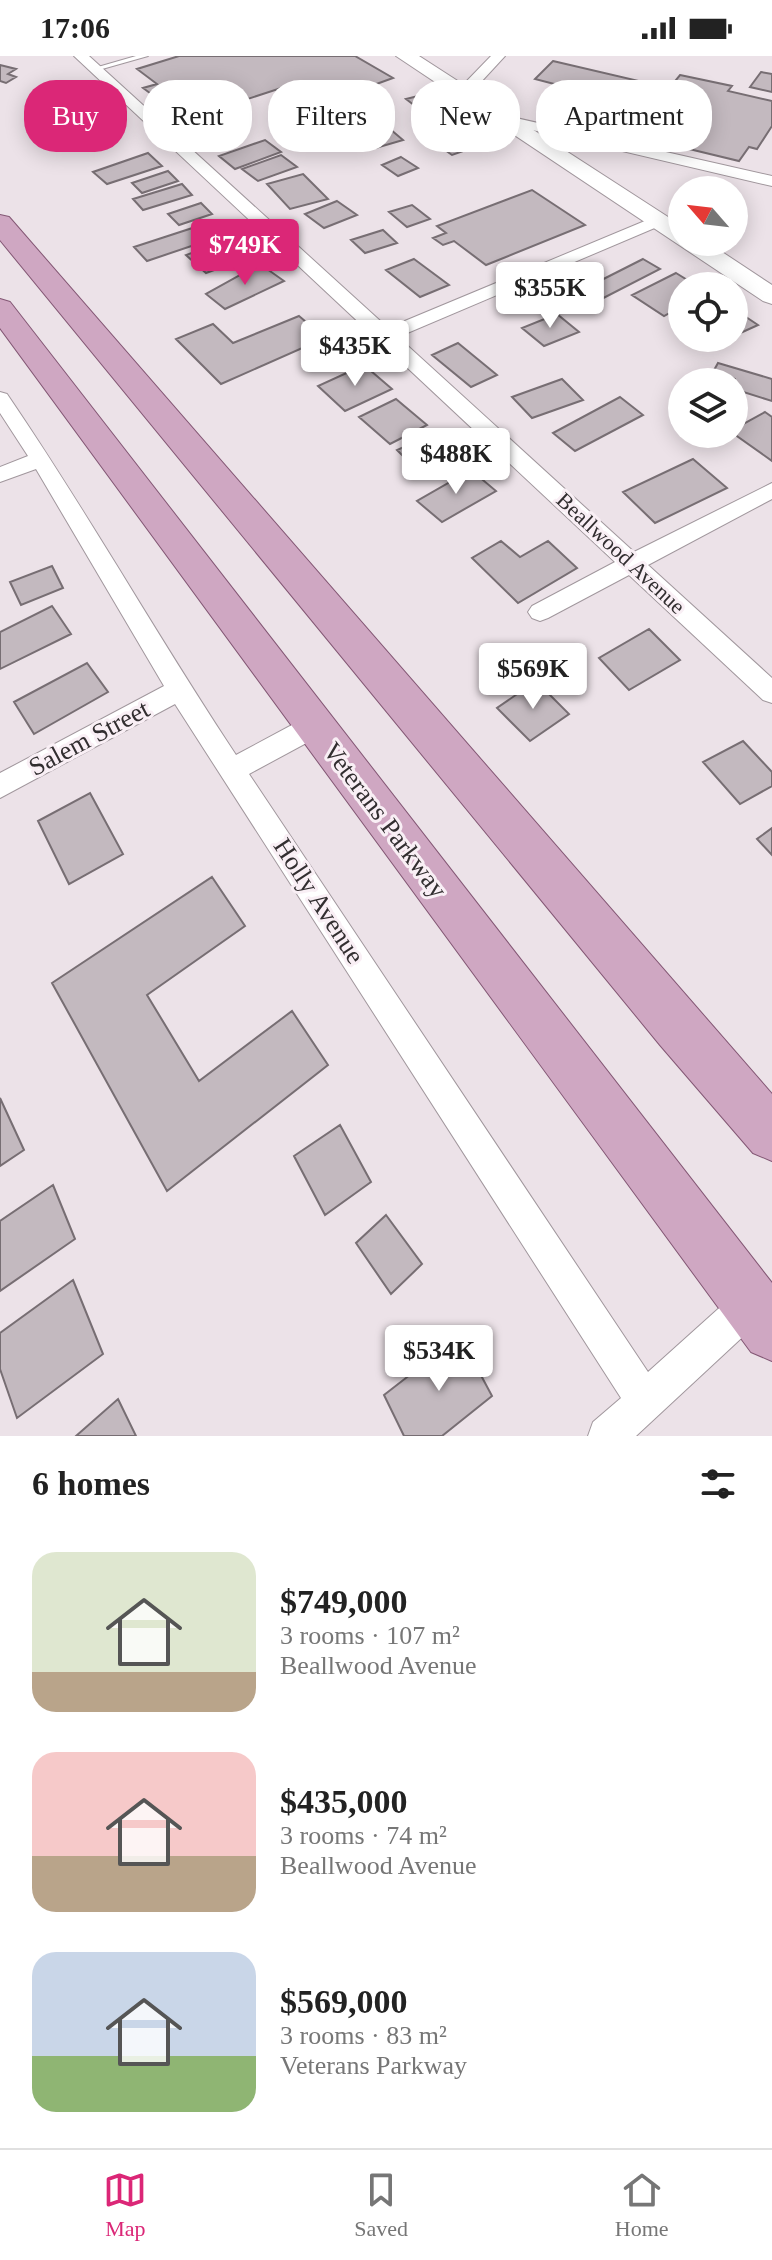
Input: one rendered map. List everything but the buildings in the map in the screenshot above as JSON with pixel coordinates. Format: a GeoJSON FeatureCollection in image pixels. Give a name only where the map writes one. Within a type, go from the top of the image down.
{"type":"FeatureCollection","features":[{"type":"Feature","properties":{"kind":"main road"},"geometry":{"type":"LineString","coordinates":[[0,223],[667,1015],[772,1134]]}},
{"type":"Feature","properties":{"kind":"main road","name":"Veterans Parkway"},"geometry":{"type":"LineString","coordinates":[[0,308],[761,1318]]}},
{"type":"Feature","properties":{"kind":"street"},"geometry":{"type":"LineString","coordinates":[[406,56],[445,80]]}},
{"type":"Feature","properties":{"kind":"street"},"geometry":{"type":"LineString","coordinates":[[475,80],[498,56]]}},
{"type":"Feature","properties":{"kind":"street","name":"Beallwood Avenue"},"geometry":{"type":"LineString","coordinates":[[88,62],[772,693]]}},
{"type":"Feature","properties":{"kind":"street"},"geometry":{"type":"LineString","coordinates":[[520,123],[772,181]]}},
{"type":"Feature","properties":{"kind":"street"},"geometry":{"type":"LineString","coordinates":[[520,130],[668,228]]}},
{"type":"Feature","properties":{"kind":"street"},"geometry":{"type":"LineString","coordinates":[[384,336],[658,221]]}},
{"type":"Feature","properties":{"kind":"street"},"geometry":{"type":"LineString","coordinates":[[711,256],[772,296]]}},
{"type":"Feature","properties":{"kind":"street","name":"Holly Avenue"},"geometry":{"type":"LineString","coordinates":[[0,398],[41,459],[179,690],[645,1401]]}},
{"type":"Feature","properties":{"kind":"street"},"geometry":{"type":"LineString","coordinates":[[0,475],[41,459]]}},
{"type":"Feature","properties":{"kind":"street"},"geometry":{"type":"LineString","coordinates":[[540,612],[772,490]]}},
{"type":"Feature","properties":{"kind":"street","name":"Salem Street"},"geometry":{"type":"LineString","coordinates":[[0,786],[179,690]]}},
{"type":"Feature","properties":{"kind":"street"},"geometry":{"type":"LineString","coordinates":[[233,769],[314,726]]}},
{"type":"Feature","properties":{"kind":"street"},"geometry":{"type":"LineString","coordinates":[[607,1436],[645,1401],[761,1318]]}},
{"type":"Feature","properties":{"kind":"lane"},"geometry":{"type":"LineString","coordinates":[[88,62],[143,56]]}}]}
